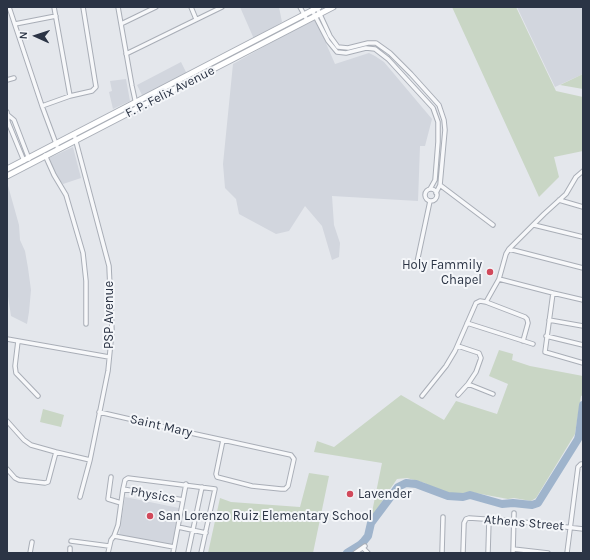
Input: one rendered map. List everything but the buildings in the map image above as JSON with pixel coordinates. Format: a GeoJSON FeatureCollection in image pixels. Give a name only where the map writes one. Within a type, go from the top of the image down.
{"type":"FeatureCollection","features":[{"type":"Feature","properties":{"kind":"main road","name":"F. P. Felix Avenue"},"geometry":{"type":"LineString","coordinates":[[104,122],[137,109],[333,7]]}},
{"type":"Feature","properties":{"kind":"main road","name":"F. P. Felix Avenue"},"geometry":{"type":"LineString","coordinates":[[7,176],[30,161],[104,122],[135,103],[316,9]]}},
{"type":"Feature","properties":{"kind":"main road","name":"F. P. Felix Avenue"},"geometry":{"type":"LineString","coordinates":[[7,169],[24,161],[30,161]]}},
{"type":"Feature","properties":{"kind":"street"},"geometry":{"type":"LineString","coordinates":[[9,7],[57,147]]}},
{"type":"Feature","properties":{"kind":"street"},"geometry":{"type":"LineString","coordinates":[[54,7],[70,96]]}},
{"type":"Feature","properties":{"kind":"street"},"geometry":{"type":"LineString","coordinates":[[42,106],[95,89],[96,86],[83,7]]}},
{"type":"Feature","properties":{"kind":"street"},"geometry":{"type":"LineString","coordinates":[[118,7],[137,109]]}},
{"type":"Feature","properties":{"kind":"street"},"geometry":{"type":"LineString","coordinates":[[121,24],[156,7]]}},
{"type":"Feature","properties":{"kind":"street"},"geometry":{"type":"LineString","coordinates":[[191,7],[196,19]]}},
{"type":"Feature","properties":{"kind":"street"},"geometry":{"type":"LineString","coordinates":[[126,54],[222,7]]}},
{"type":"Feature","properties":{"kind":"street"},"geometry":{"type":"LineString","coordinates":[[300,7],[307,20]]}},
{"type":"Feature","properties":{"kind":"street"},"geometry":{"type":"LineString","coordinates":[[316,9],[328,41],[337,52],[346,53],[366,48],[375,49],[388,58],[433,108],[438,122],[435,180],[430,190],[425,194],[425,198],[430,201]]}},
{"type":"Feature","properties":{"kind":"street"},"geometry":{"type":"LineString","coordinates":[[317,15],[338,46],[348,48],[368,42],[376,43],[390,53],[439,106],[444,120],[445,130],[440,185],[436,193],[437,196],[435,200],[430,201]]}},
{"type":"Feature","properties":{"kind":"street"},"geometry":{"type":"LineString","coordinates":[[15,24],[56,16]]}},
{"type":"Feature","properties":{"kind":"street"},"geometry":{"type":"LineString","coordinates":[[406,78],[411,74]]}},
{"type":"Feature","properties":{"kind":"street"},"geometry":{"type":"LineString","coordinates":[[7,80],[14,78]]}},
{"type":"Feature","properties":{"kind":"street"},"geometry":{"type":"LineString","coordinates":[[8,114],[14,120],[30,161]]}},
{"type":"Feature","properties":{"kind":"street"},"geometry":{"type":"LineString","coordinates":[[8,114],[8,122],[24,161]]}},
{"type":"Feature","properties":{"kind":"street"},"geometry":{"type":"LineString","coordinates":[[438,122],[444,120]]}},
{"type":"Feature","properties":{"kind":"street","name":"PSP Avenue"},"geometry":{"type":"LineString","coordinates":[[75,137],[109,266],[112,331],[108,370],[90,460],[80,497]]}},
{"type":"Feature","properties":{"kind":"street"},"geometry":{"type":"LineString","coordinates":[[45,153],[54,175],[66,195],[83,253],[86,281],[86,324]]}},
{"type":"Feature","properties":{"kind":"street"},"geometry":{"type":"LineString","coordinates":[[486,302],[499,279],[506,254],[509,249],[566,194],[576,177],[583,172]]}},
{"type":"Feature","properties":{"kind":"street"},"geometry":{"type":"LineString","coordinates":[[440,185],[493,225]]}},
{"type":"Feature","properties":{"kind":"street"},"geometry":{"type":"LineString","coordinates":[[430,190],[434,190],[436,193]]}},
{"type":"Feature","properties":{"kind":"street"},"geometry":{"type":"LineString","coordinates":[[559,200],[583,207]]}},
{"type":"Feature","properties":{"kind":"street"},"geometry":{"type":"LineString","coordinates":[[416,266],[430,201]]}},
{"type":"Feature","properties":{"kind":"street"},"geometry":{"type":"LineString","coordinates":[[534,225],[583,237]]}},
{"type":"Feature","properties":{"kind":"street"},"geometry":{"type":"LineString","coordinates":[[509,249],[583,268]]}},
{"type":"Feature","properties":{"kind":"street"},"geometry":{"type":"LineString","coordinates":[[499,279],[583,300]]}},
{"type":"Feature","properties":{"kind":"street"},"geometry":{"type":"LineString","coordinates":[[552,293],[550,320],[544,352],[583,363]]}},
{"type":"Feature","properties":{"kind":"street"},"geometry":{"type":"LineString","coordinates":[[422,396],[446,366],[458,346],[476,303],[480,301],[486,302],[525,317],[528,323],[523,341]]}},
{"type":"Feature","properties":{"kind":"street"},"geometry":{"type":"LineString","coordinates":[[550,320],[583,326]]}},
{"type":"Feature","properties":{"kind":"street"},"geometry":{"type":"LineString","coordinates":[[467,323],[533,344]]}},
{"type":"Feature","properties":{"kind":"street"},"geometry":{"type":"LineString","coordinates":[[546,336],[583,344]]}},
{"type":"Feature","properties":{"kind":"street"},"geometry":{"type":"LineString","coordinates":[[7,339],[109,357]]}},
{"type":"Feature","properties":{"kind":"street"},"geometry":{"type":"LineString","coordinates":[[18,341],[15,366],[16,373],[19,378],[38,396]]}},
{"type":"Feature","properties":{"kind":"street"},"geometry":{"type":"LineString","coordinates":[[458,346],[479,353],[481,356],[476,372],[458,395]]}},
{"type":"Feature","properties":{"kind":"street"},"geometry":{"type":"LineString","coordinates":[[468,384],[493,394]]}},
{"type":"Feature","properties":{"kind":"street","name":"Saint Mary"},"geometry":{"type":"LineString","coordinates":[[99,412],[292,455],[294,459],[288,486],[285,489],[252,486],[217,477],[216,474],[223,440]]}},
{"type":"Feature","properties":{"kind":"street"},"geometry":{"type":"LineString","coordinates":[[7,421],[24,440],[39,448],[90,460]]}},
{"type":"Feature","properties":{"kind":"street"},"geometry":{"type":"LineString","coordinates":[[7,469],[18,480],[48,482],[56,452]]}},
{"type":"Feature","properties":{"kind":"street"},"geometry":{"type":"LineString","coordinates":[[567,553],[578,467],[582,464]]}},
{"type":"Feature","properties":{"kind":"street"},"geometry":{"type":"LineString","coordinates":[[111,477],[108,499],[121,503]]}},
{"type":"Feature","properties":{"kind":"street"},"geometry":{"type":"LineString","coordinates":[[108,553],[111,540],[118,525],[122,489],[126,479],[186,484],[214,489],[201,553]]}},
{"type":"Feature","properties":{"kind":"street"},"geometry":{"type":"LineString","coordinates":[[174,553],[186,484]]}},
{"type":"Feature","properties":{"kind":"street"},"geometry":{"type":"LineString","coordinates":[[188,553],[202,487]]}},
{"type":"Feature","properties":{"kind":"street","name":"Physics"},"geometry":{"type":"LineString","coordinates":[[122,489],[183,500]]}},
{"type":"Feature","properties":{"kind":"street"},"geometry":{"type":"LineString","coordinates":[[514,513],[513,551],[548,553]]}},
{"type":"Feature","properties":{"kind":"street"},"geometry":{"type":"LineString","coordinates":[[442,553],[443,517]]}},
{"type":"Feature","properties":{"kind":"street","name":"Athens Street"},"geometry":{"type":"LineString","coordinates":[[463,553],[464,523],[466,519],[514,521],[583,529]]}},
{"type":"Feature","properties":{"kind":"street"},"geometry":{"type":"LineString","coordinates":[[488,553],[489,519]]}},
{"type":"Feature","properties":{"kind":"street"},"geometry":{"type":"LineString","coordinates":[[178,527],[206,533]]}},
{"type":"Feature","properties":{"kind":"street"},"geometry":{"type":"LineString","coordinates":[[114,536],[174,548]]}},
{"type":"Feature","properties":{"kind":"street"},"geometry":{"type":"LineString","coordinates":[[71,541],[109,546]]}},
{"type":"Feature","properties":{"kind":"street"},"geometry":{"type":"LineString","coordinates":[[30,553],[32,542]]}},
{"type":"Feature","properties":{"kind":"street"},"geometry":{"type":"LineString","coordinates":[[355,553],[364,547],[368,553]]}},
{"type":"Feature","properties":{"kind":"street"},"geometry":{"type":"LineString","coordinates":[[70,548],[70,553]]}},
{"type":"Feature","properties":{"kind":"shaded area"},"geometry":{"type":"Polygon","coordinates":[[[240,7],[279,7],[282,22],[254,39],[240,7]]]}},
{"type":"Feature","properties":{"kind":"shaded area"},"geometry":{"type":"Polygon","coordinates":[[[517,7],[583,7],[583,74],[555,87],[517,7]]]}},
{"type":"Feature","properties":{"kind":"shaded area"},"geometry":{"type":"Polygon","coordinates":[[[315,18],[335,64],[369,53],[375,56],[384,62],[432,119],[425,146],[420,146],[418,201],[332,196],[334,225],[340,243],[339,257],[332,260],[322,226],[305,206],[289,231],[276,234],[239,214],[236,199],[225,188],[223,164],[233,64],[315,18]]]}},
{"type":"Feature","properties":{"kind":"shaded area"},"geometry":{"type":"Polygon","coordinates":[[[181,62],[187,74],[143,97],[137,85],[181,62]]]}},
{"type":"Feature","properties":{"kind":"shaded area"},"geometry":{"type":"Polygon","coordinates":[[[126,79],[130,101],[113,109],[109,92],[112,91],[110,81],[126,79]]]}},
{"type":"Feature","properties":{"kind":"shaded area"},"geometry":{"type":"Polygon","coordinates":[[[73,147],[81,178],[63,184],[56,177],[49,158],[73,147]]]}},
{"type":"Feature","properties":{"kind":"shaded area"},"geometry":{"type":"Polygon","coordinates":[[[7,182],[19,225],[20,240],[25,251],[28,268],[31,290],[27,324],[11,316],[7,290],[7,182]]]}},
{"type":"Feature","properties":{"kind":"shaded area","name":"San Lorenzo Ruiz Elementary School"},"geometry":{"type":"Polygon","coordinates":[[[125,497],[179,508],[172,545],[119,536],[125,497]]]}},
{"type":"Feature","properties":{"kind":"green space"},"geometry":{"type":"Polygon","coordinates":[[[452,7],[516,7],[556,91],[583,97],[583,151],[554,157],[559,177],[539,197],[452,7]]]}},
{"type":"Feature","properties":{"kind":"green space"},"geometry":{"type":"Polygon","coordinates":[[[583,74],[583,89],[560,85],[583,74]]]}},
{"type":"Feature","properties":{"kind":"green space"},"geometry":{"type":"Polygon","coordinates":[[[499,350],[513,354],[512,360],[530,366],[583,376],[583,395],[581,396],[575,434],[536,498],[531,501],[514,498],[508,499],[470,492],[450,495],[430,488],[425,483],[407,478],[397,479],[370,522],[382,463],[314,452],[317,441],[334,447],[401,395],[444,420],[456,401],[497,414],[508,384],[489,376],[499,350]]]}},
{"type":"Feature","properties":{"kind":"green space"},"geometry":{"type":"Polygon","coordinates":[[[43,409],[64,415],[61,427],[40,422],[43,409]]]}},
{"type":"Feature","properties":{"kind":"green space"},"geometry":{"type":"Polygon","coordinates":[[[309,473],[329,476],[313,553],[208,553],[220,498],[231,502],[300,507],[309,473]]]}},
{"type":"Feature","properties":{"kind":"waterway"},"geometry":{"type":"LineString","coordinates":[[347,553],[364,541],[368,536],[371,523],[398,487],[406,483],[416,484],[448,496],[463,497],[470,495],[502,504],[513,503],[532,505],[538,503],[578,439],[583,405]]}},
{"type":"Feature","properties":{"kind":"place","name":"Holy Fammily Chapel"},"geometry":{"type":"Point","coordinates":[490,272]}},
{"type":"Feature","properties":{"kind":"place","name":"Lavender"},"geometry":{"type":"Point","coordinates":[350,494]}},
{"type":"Feature","properties":{"kind":"place","name":"San Lorenzo Ruiz Elementary School"},"geometry":{"type":"Point","coordinates":[150,516]}}]}
